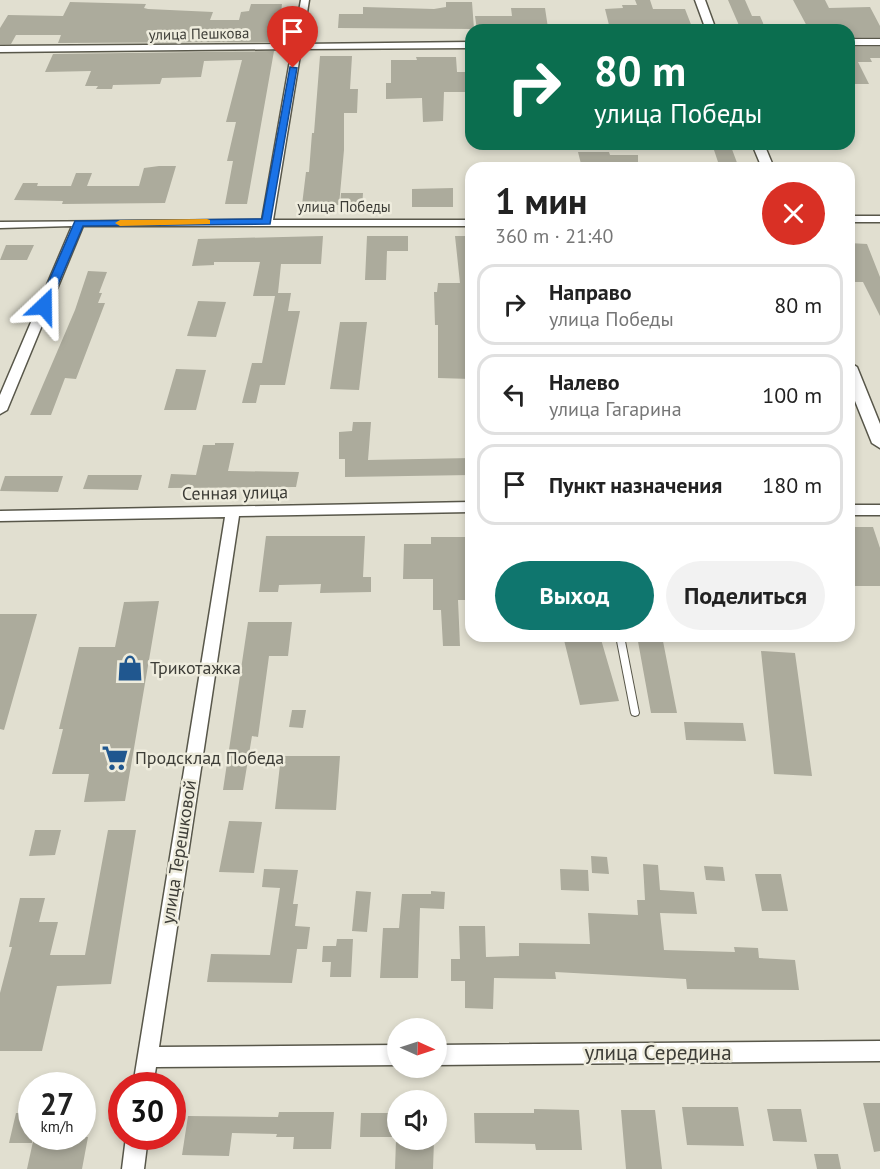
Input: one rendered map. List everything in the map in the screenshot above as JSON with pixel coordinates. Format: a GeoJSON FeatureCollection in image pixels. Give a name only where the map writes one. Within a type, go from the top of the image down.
{"type":"FeatureCollection","features":[{"type":"Feature","properties":{"kind":"street"},"geometry":{"type":"LineString","coordinates":[[267,222],[305,0]]}},
{"type":"Feature","properties":{"kind":"street"},"geometry":{"type":"LineString","coordinates":[[700,0],[709,24]]}},
{"type":"Feature","properties":{"kind":"street"},"geometry":{"type":"LineString","coordinates":[[855,42],[880,42]]}},
{"type":"Feature","properties":{"kind":"street","name":"улица Пешкова"},"geometry":{"type":"LineString","coordinates":[[0,49],[465,45]]}},
{"type":"Feature","properties":{"kind":"street"},"geometry":{"type":"LineString","coordinates":[[855,219],[880,219]]}},
{"type":"Feature","properties":{"kind":"street","name":"улица Победы"},"geometry":{"type":"LineString","coordinates":[[0,225],[267,222],[465,223]]}},
{"type":"Feature","properties":{"kind":"street"},"geometry":{"type":"LineString","coordinates":[[0,410],[79,223]]}},
{"type":"Feature","properties":{"kind":"street"},"geometry":{"type":"LineString","coordinates":[[855,382],[880,443]]}},
{"type":"Feature","properties":{"kind":"street","name":"Сенная улица"},"geometry":{"type":"LineString","coordinates":[[0,516],[465,507]]}},
{"type":"Feature","properties":{"kind":"street"},"geometry":{"type":"LineString","coordinates":[[855,510],[880,510]]}},
{"type":"Feature","properties":{"kind":"street","name":"улица Терешковой"},"geometry":{"type":"LineString","coordinates":[[145,1072],[233,512]]}},
{"type":"Feature","properties":{"kind":"street","name":"улица Середина"},"geometry":{"type":"LineString","coordinates":[[447,1055],[880,1051]]}},
{"type":"Feature","properties":{"kind":"street"},"geometry":{"type":"LineString","coordinates":[[147,1057],[387,1055]]}},
{"type":"Feature","properties":{"kind":"street"},"geometry":{"type":"LineString","coordinates":[[133,1169],[135,1150]]}},
{"type":"Feature","properties":{"kind":"lane"},"geometry":{"type":"LineString","coordinates":[[621,642],[635,712]]}},
{"type":"Feature","properties":{"kind":"building"},"geometry":{"type":"Polygon","coordinates":[[[635,0],[650,0],[653,9],[685,9],[691,24],[609,24],[605,9],[623,8],[622,5],[637,5],[635,0]]]}},
{"type":"Feature","properties":{"kind":"building"},"geometry":{"type":"Polygon","coordinates":[[[728,0],[745,0],[752,16],[760,16],[763,24],[738,24],[728,0]]]}},
{"type":"Feature","properties":{"kind":"building"},"geometry":{"type":"Polygon","coordinates":[[[793,0],[825,0],[829,8],[870,7],[880,26],[880,37],[855,37],[855,24],[806,24],[793,0]]]}},
{"type":"Feature","properties":{"kind":"building"},"geometry":{"type":"Polygon","coordinates":[[[70,2],[146,4],[144,8],[148,9],[213,12],[210,20],[239,20],[241,12],[249,11],[251,4],[282,4],[279,32],[277,32],[275,42],[58,43],[61,35],[16,35],[11,44],[0,44],[0,28],[8,15],[63,16],[70,2]]]}},
{"type":"Feature","properties":{"kind":"building"},"geometry":{"type":"Polygon","coordinates":[[[446,2],[472,2],[474,24],[465,24],[465,29],[338,28],[339,14],[363,14],[363,7],[434,9],[446,7],[446,2]]]}},
{"type":"Feature","properties":{"kind":"building"},"geometry":{"type":"Polygon","coordinates":[[[511,8],[545,8],[547,24],[476,24],[475,16],[512,16],[511,8]]]}},
{"type":"Feature","properties":{"kind":"building"},"geometry":{"type":"Polygon","coordinates":[[[855,47],[880,47],[880,58],[870,58],[872,62],[858,62],[869,84],[855,84],[855,47]]]}},
{"type":"Feature","properties":{"kind":"building"},"geometry":{"type":"Polygon","coordinates":[[[274,51],[247,204],[225,204],[233,161],[227,161],[236,122],[226,122],[242,60],[204,61],[201,77],[162,78],[160,84],[113,85],[112,89],[85,86],[91,71],[45,72],[53,54],[274,51]]]}},
{"type":"Feature","properties":{"kind":"building"},"geometry":{"type":"Polygon","coordinates":[[[320,56],[352,56],[350,89],[358,89],[357,113],[344,113],[344,150],[339,205],[302,205],[306,172],[309,172],[312,133],[314,133],[320,56]]]}},
{"type":"Feature","properties":{"kind":"building"},"geometry":{"type":"Polygon","coordinates":[[[416,57],[456,57],[457,72],[465,72],[465,92],[444,92],[443,121],[423,122],[422,98],[386,99],[386,83],[391,83],[391,60],[417,60],[416,57]]]}},
{"type":"Feature","properties":{"kind":"building"},"geometry":{"type":"Polygon","coordinates":[[[714,150],[732,150],[737,162],[718,162],[714,150]]]}},
{"type":"Feature","properties":{"kind":"building"},"geometry":{"type":"Polygon","coordinates":[[[578,152],[638,155],[638,162],[580,162],[578,152]]]}},
{"type":"Feature","properties":{"kind":"building"},"geometry":{"type":"Polygon","coordinates":[[[176,166],[165,203],[62,204],[63,201],[14,200],[23,183],[38,183],[37,186],[71,186],[76,173],[92,173],[87,186],[139,186],[144,168],[176,166]]]}},
{"type":"Feature","properties":{"kind":"building"},"geometry":{"type":"Polygon","coordinates":[[[453,188],[453,207],[412,207],[412,189],[453,188]]]}},
{"type":"Feature","properties":{"kind":"building"},"geometry":{"type":"Polygon","coordinates":[[[341,193],[363,193],[362,208],[340,208],[341,193]]]}},
{"type":"Feature","properties":{"kind":"building"},"geometry":{"type":"Polygon","coordinates":[[[323,236],[321,264],[281,264],[278,293],[291,293],[288,311],[300,311],[285,385],[260,385],[256,403],[242,403],[252,363],[262,363],[275,296],[253,296],[260,262],[214,262],[214,265],[192,266],[198,239],[323,236]]]}},
{"type":"Feature","properties":{"kind":"building"},"geometry":{"type":"Polygon","coordinates":[[[367,236],[408,236],[408,251],[387,251],[386,280],[365,280],[367,236]]]}},
{"type":"Feature","properties":{"kind":"building"},"geometry":{"type":"Polygon","coordinates":[[[455,236],[465,236],[465,379],[438,378],[438,325],[435,325],[434,292],[437,292],[438,283],[460,283],[455,236]]]}},
{"type":"Feature","properties":{"kind":"building"},"geometry":{"type":"Polygon","coordinates":[[[855,243],[867,244],[880,277],[880,316],[863,282],[855,282],[855,243]]]}},
{"type":"Feature","properties":{"kind":"building"},"geometry":{"type":"Polygon","coordinates":[[[6,245],[34,245],[27,260],[0,260],[6,245]]]}},
{"type":"Feature","properties":{"kind":"building"},"geometry":{"type":"Polygon","coordinates":[[[88,271],[107,272],[99,293],[102,293],[98,303],[105,303],[76,379],[65,378],[51,415],[30,415],[75,310],[88,271]]]}},
{"type":"Feature","properties":{"kind":"building"},"geometry":{"type":"Polygon","coordinates":[[[198,301],[226,302],[216,337],[187,336],[198,301]]]}},
{"type":"Feature","properties":{"kind":"building"},"geometry":{"type":"Polygon","coordinates":[[[340,322],[367,322],[359,390],[330,389],[340,322]]]}},
{"type":"Feature","properties":{"kind":"building"},"geometry":{"type":"Polygon","coordinates":[[[176,369],[206,370],[196,410],[164,410],[176,369]]]}},
{"type":"Feature","properties":{"kind":"building"},"geometry":{"type":"Polygon","coordinates":[[[353,422],[371,422],[368,460],[465,458],[465,475],[345,477],[345,459],[339,459],[339,432],[352,431],[353,422]]]}},
{"type":"Feature","properties":{"kind":"building"},"geometry":{"type":"Polygon","coordinates":[[[215,443],[234,443],[228,471],[299,472],[296,487],[168,488],[171,474],[196,475],[203,445],[215,445],[215,443]]]}},
{"type":"Feature","properties":{"kind":"building"},"geometry":{"type":"Polygon","coordinates":[[[88,475],[142,475],[138,490],[83,489],[88,475]]]}},
{"type":"Feature","properties":{"kind":"building"},"geometry":{"type":"Polygon","coordinates":[[[5,476],[63,476],[58,492],[0,491],[5,476]]]}},
{"type":"Feature","properties":{"kind":"building"},"geometry":{"type":"Polygon","coordinates":[[[855,527],[873,527],[880,548],[880,586],[855,586],[855,527]]]}},
{"type":"Feature","properties":{"kind":"building"},"geometry":{"type":"Polygon","coordinates":[[[266,536],[365,536],[363,577],[371,577],[371,592],[320,593],[321,584],[279,585],[278,592],[259,592],[266,536]]]}},
{"type":"Feature","properties":{"kind":"building"},"geometry":{"type":"Polygon","coordinates":[[[431,537],[465,537],[465,600],[458,600],[460,646],[443,646],[441,610],[433,610],[433,579],[403,579],[404,544],[431,544],[431,537]]]}},
{"type":"Feature","properties":{"kind":"building"},"geometry":{"type":"Polygon","coordinates":[[[159,601],[125,801],[84,802],[89,774],[52,774],[63,729],[59,729],[79,647],[115,647],[124,602],[159,601]]]}},
{"type":"Feature","properties":{"kind":"building"},"geometry":{"type":"Polygon","coordinates":[[[0,614],[37,614],[4,730],[0,729],[0,614]]]}},
{"type":"Feature","properties":{"kind":"building"},"geometry":{"type":"Polygon","coordinates":[[[248,622],[292,622],[288,656],[269,656],[258,737],[252,736],[243,790],[223,790],[248,622]]]}},
{"type":"Feature","properties":{"kind":"building"},"geometry":{"type":"Polygon","coordinates":[[[564,642],[602,642],[619,701],[580,705],[564,642]]]}},
{"type":"Feature","properties":{"kind":"building"},"geometry":{"type":"Polygon","coordinates":[[[638,642],[663,642],[677,713],[651,713],[638,642]]]}},
{"type":"Feature","properties":{"kind":"building"},"geometry":{"type":"Polygon","coordinates":[[[761,651],[795,653],[812,776],[774,774],[761,651]]]}},
{"type":"Feature","properties":{"kind":"building"},"geometry":{"type":"Polygon","coordinates":[[[292,710],[306,710],[303,728],[289,727],[292,710]]]}},
{"type":"Feature","properties":{"kind":"building"},"geometry":{"type":"Polygon","coordinates":[[[684,722],[743,723],[746,741],[686,740],[684,722]]]}},
{"type":"Feature","properties":{"kind":"building"},"geometry":{"type":"Polygon","coordinates":[[[281,756],[340,756],[336,810],[275,809],[281,756]]]}},
{"type":"Feature","properties":{"kind":"building"},"geometry":{"type":"Polygon","coordinates":[[[229,821],[262,822],[254,873],[219,872],[229,821]]]}},
{"type":"Feature","properties":{"kind":"building"},"geometry":{"type":"Polygon","coordinates":[[[35,830],[61,830],[55,855],[29,856],[35,830]]]}},
{"type":"Feature","properties":{"kind":"building"},"geometry":{"type":"Polygon","coordinates":[[[108,830],[136,830],[111,984],[57,986],[42,1051],[0,1051],[0,993],[12,947],[9,947],[20,898],[45,898],[39,922],[58,922],[50,955],[85,955],[108,830]]]}},
{"type":"Feature","properties":{"kind":"building"},"geometry":{"type":"Polygon","coordinates":[[[591,856],[607,857],[609,874],[592,873],[591,856]]]}},
{"type":"Feature","properties":{"kind":"building"},"geometry":{"type":"Polygon","coordinates":[[[643,864],[658,865],[660,890],[694,892],[697,914],[660,913],[664,950],[735,952],[734,947],[758,948],[759,958],[795,960],[799,990],[687,989],[686,979],[555,972],[556,979],[494,978],[493,1009],[465,1008],[465,981],[451,981],[451,959],[460,959],[459,926],[485,926],[486,957],[519,956],[519,943],[590,944],[588,913],[638,915],[637,900],[645,900],[643,864]]]}},
{"type":"Feature","properties":{"kind":"building"},"geometry":{"type":"Polygon","coordinates":[[[704,866],[723,867],[725,881],[706,880],[704,866]]]}},
{"type":"Feature","properties":{"kind":"building"},"geometry":{"type":"Polygon","coordinates":[[[264,869],[298,870],[293,904],[298,904],[295,926],[310,927],[307,949],[297,949],[292,983],[207,982],[211,954],[270,955],[280,888],[262,887],[264,869]]]}},
{"type":"Feature","properties":{"kind":"building"},"geometry":{"type":"Polygon","coordinates":[[[560,869],[588,870],[589,891],[561,890],[560,869]]]}},
{"type":"Feature","properties":{"kind":"building"},"geometry":{"type":"Polygon","coordinates":[[[755,874],[781,874],[788,911],[762,911],[755,874]]]}},
{"type":"Feature","properties":{"kind":"building"},"geometry":{"type":"Polygon","coordinates":[[[356,891],[371,892],[367,932],[352,931],[356,891]]]}},
{"type":"Feature","properties":{"kind":"building"},"geometry":{"type":"Polygon","coordinates":[[[431,891],[445,892],[444,909],[420,908],[418,978],[380,978],[383,928],[399,928],[402,894],[431,894],[431,891]]]}},
{"type":"Feature","properties":{"kind":"building"},"geometry":{"type":"Polygon","coordinates":[[[337,939],[353,939],[351,977],[330,977],[331,962],[322,962],[323,946],[336,946],[337,939]]]}},
{"type":"Feature","properties":{"kind":"building"},"geometry":{"type":"Polygon","coordinates":[[[863,1103],[880,1103],[880,1151],[874,1152],[863,1103]]]}},
{"type":"Feature","properties":{"kind":"building"},"geometry":{"type":"Polygon","coordinates":[[[682,1107],[738,1107],[744,1146],[687,1145],[682,1107]]]}},
{"type":"Feature","properties":{"kind":"building"},"geometry":{"type":"Polygon","coordinates":[[[534,1109],[579,1110],[582,1150],[536,1150],[535,1144],[475,1143],[474,1113],[534,1113],[534,1109]]]}},
{"type":"Feature","properties":{"kind":"building"},"geometry":{"type":"Polygon","coordinates":[[[767,1109],[801,1109],[807,1142],[773,1141],[767,1109]]]}},
{"type":"Feature","properties":{"kind":"building"},"geometry":{"type":"Polygon","coordinates":[[[621,1110],[655,1110],[662,1169],[626,1169],[621,1110]]]}},
{"type":"Feature","properties":{"kind":"building"},"geometry":{"type":"Polygon","coordinates":[[[279,1112],[334,1112],[331,1149],[293,1149],[294,1137],[276,1137],[277,1134],[232,1133],[229,1156],[182,1155],[183,1150],[186,1150],[188,1116],[278,1117],[279,1112]]]}},
{"type":"Feature","properties":{"kind":"building"},"geometry":{"type":"Polygon","coordinates":[[[16,1113],[18,1113],[18,1143],[9,1143],[16,1113]]]}},
{"type":"Feature","properties":{"kind":"building"},"geometry":{"type":"Polygon","coordinates":[[[361,1113],[387,1113],[387,1137],[360,1137],[361,1113]]]}},
{"type":"Feature","properties":{"kind":"building"},"geometry":{"type":"Polygon","coordinates":[[[31,1150],[86,1150],[82,1169],[27,1169],[31,1150]]]}},
{"type":"Feature","properties":{"kind":"building"},"geometry":{"type":"Polygon","coordinates":[[[396,1150],[434,1150],[433,1169],[395,1169],[396,1150]]]}},
{"type":"Feature","properties":{"kind":"building"},"geometry":{"type":"Polygon","coordinates":[[[814,1154],[838,1154],[841,1169],[817,1169],[814,1154]]]}},
{"type":"Feature","properties":{"kind":"slow traffic"},"geometry":{"type":"LineString","coordinates":[[120,223],[207,222]]}},
{"type":"Feature","properties":{"kind":"place","name":"Трикотажка"},"geometry":{"type":"Point","coordinates":[130,668]}},
{"type":"Feature","properties":{"kind":"place","name":"Продсклад Победа"},"geometry":{"type":"Point","coordinates":[115,758]}},
{"type":"Feature","properties":{"kind":"route"},"geometry":{"type":"LineString","coordinates":[[44,306],[79,223],[267,222],[293,68]]}}]}
